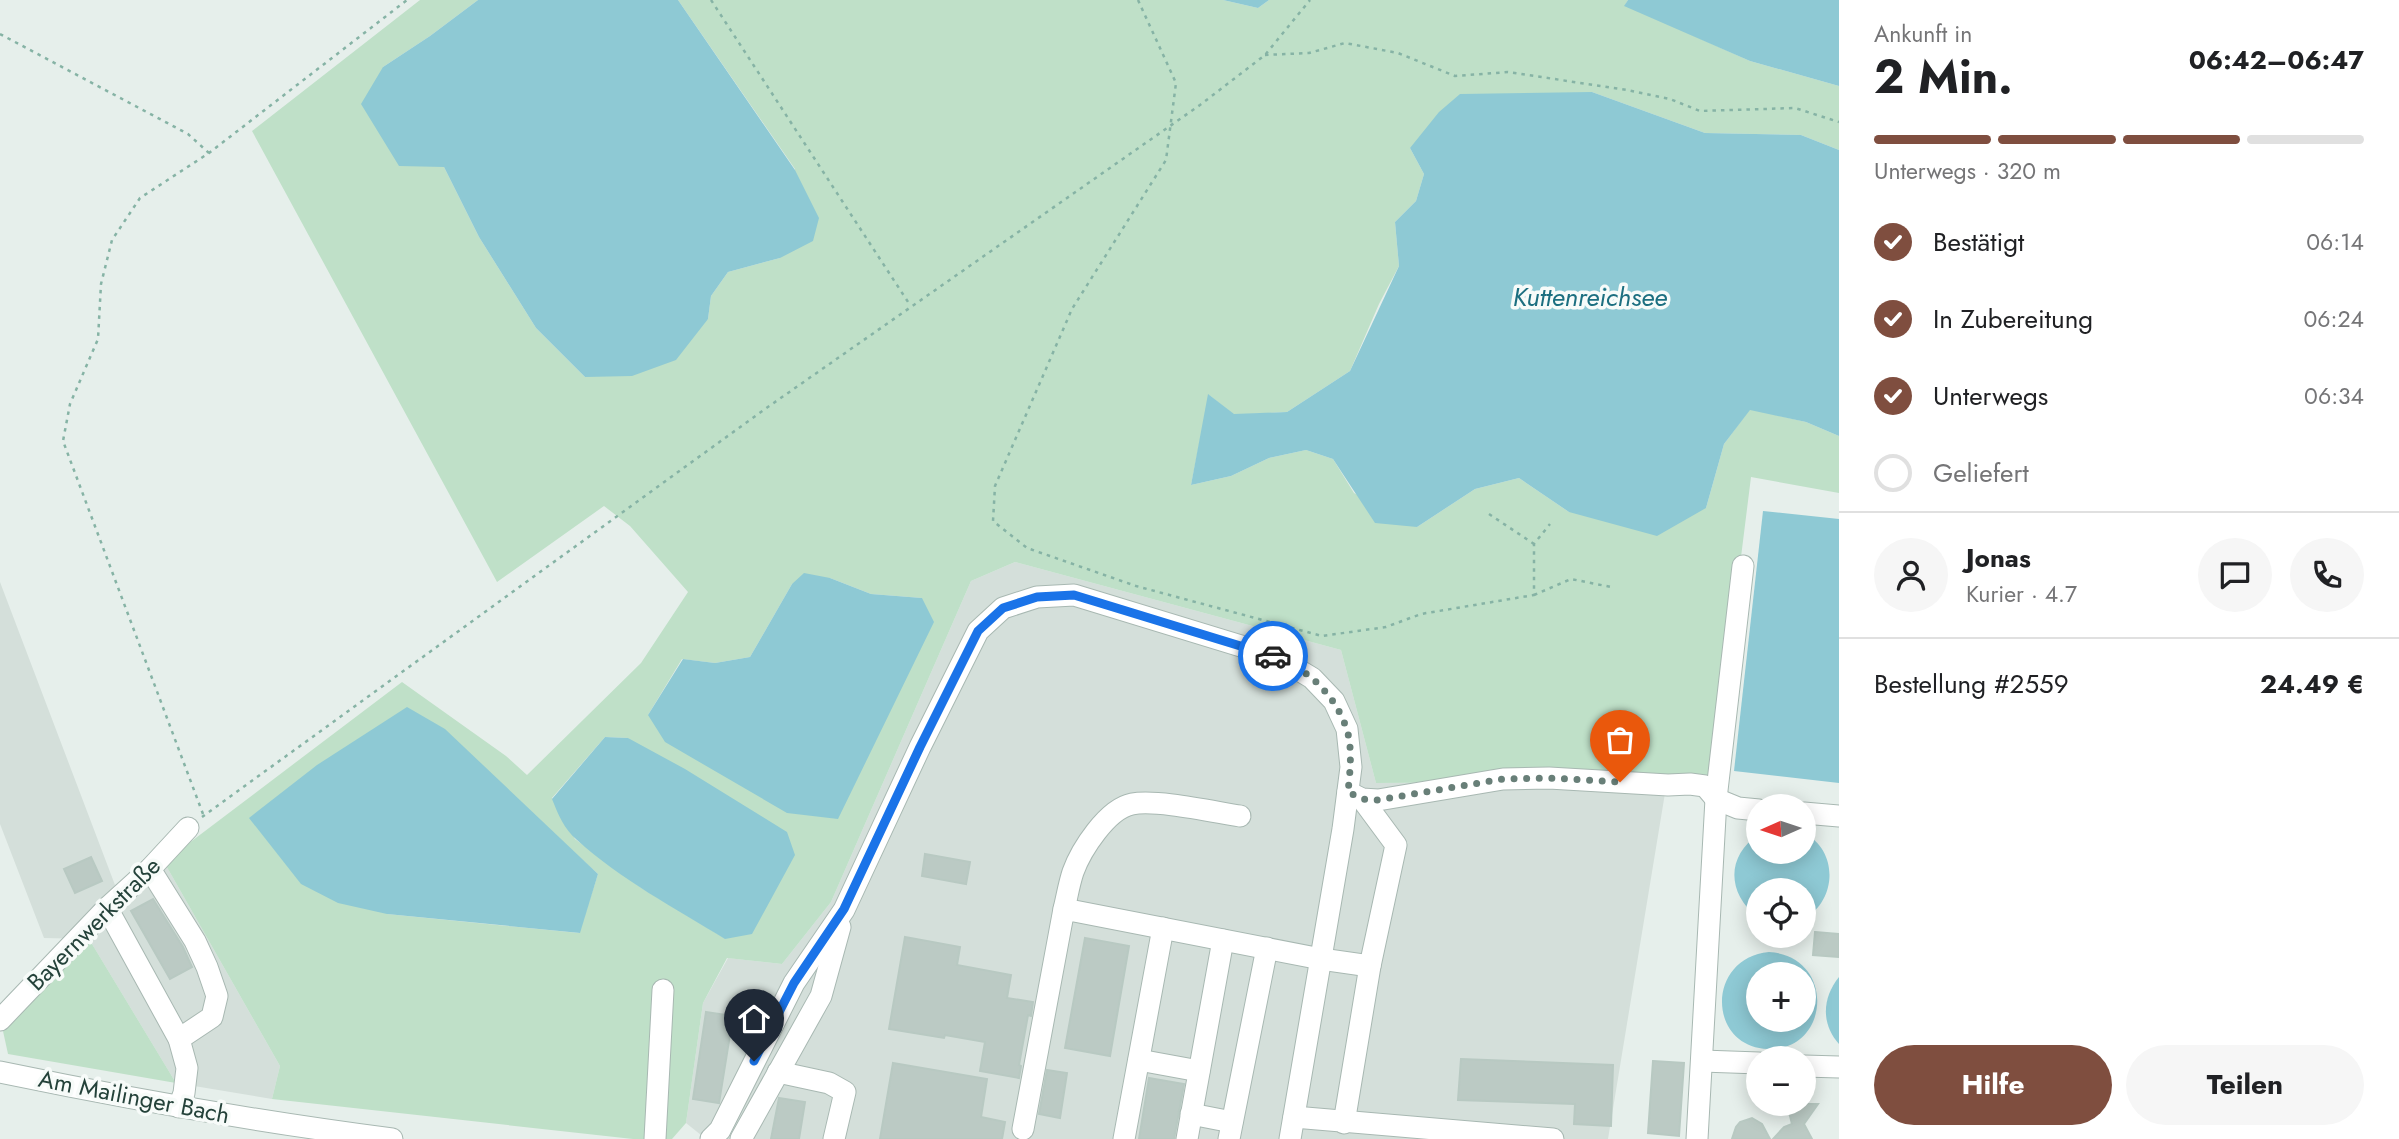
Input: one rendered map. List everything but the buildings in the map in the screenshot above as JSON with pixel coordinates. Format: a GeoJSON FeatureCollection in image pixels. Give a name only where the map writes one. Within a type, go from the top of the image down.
{"type":"FeatureCollection","features":[{"type":"Feature","properties":{"kind":"street"},"geometry":{"type":"LineString","coordinates":[[1697,1139],[1716,799],[1743,566]]}},
{"type":"Feature","properties":{"kind":"street"},"geometry":{"type":"LineString","coordinates":[[711,1139],[720,1130],[794,983],[844,909],[978,631],[1003,608],[1037,597],[1074,595],[1277,657],[1312,678],[1334,701],[1347,729],[1355,796],[1343,829],[1290,1139]]}},
{"type":"Feature","properties":{"kind":"street"},"geometry":{"type":"LineString","coordinates":[[1355,796],[1378,800],[1503,779],[1549,778],[1668,785],[1689,783],[1705,786],[1716,799],[1746,809]]}},
{"type":"Feature","properties":{"kind":"street"},"geometry":{"type":"LineString","coordinates":[[1344,1123],[1370,966],[1396,845],[1355,796]]}},
{"type":"Feature","properties":{"kind":"street"},"geometry":{"type":"LineString","coordinates":[[1023,1129],[1073,870],[1094,834],[1111,815],[1131,804],[1159,804],[1240,816]]}},
{"type":"Feature","properties":{"kind":"street"},"geometry":{"type":"LineString","coordinates":[[1816,814],[1839,816]]}},
{"type":"Feature","properties":{"kind":"street","name":"Bayernwerkstraße"},"geometry":{"type":"LineString","coordinates":[[0,1020],[107,908],[150,869],[195,822]]}},
{"type":"Feature","properties":{"kind":"street"},"geometry":{"type":"LineString","coordinates":[[150,869],[195,941],[217,996],[212,1017],[179,1039]]}},
{"type":"Feature","properties":{"kind":"street"},"geometry":{"type":"LineString","coordinates":[[107,908],[179,1039],[187,1068],[179,1107]]}},
{"type":"Feature","properties":{"kind":"street"},"geometry":{"type":"LineString","coordinates":[[741,1139],[821,996],[844,909]]}},
{"type":"Feature","properties":{"kind":"street"},"geometry":{"type":"LineString","coordinates":[[1065,909],[1321,959],[1370,966]]}},
{"type":"Feature","properties":{"kind":"street"},"geometry":{"type":"LineString","coordinates":[[1124,1139],[1163,928]]}},
{"type":"Feature","properties":{"kind":"street"},"geometry":{"type":"LineString","coordinates":[[1187,1139],[1223,940]]}},
{"type":"Feature","properties":{"kind":"street"},"geometry":{"type":"LineString","coordinates":[[1191,1114],[1230,1130],[1267,948]]}},
{"type":"Feature","properties":{"kind":"street"},"geometry":{"type":"LineString","coordinates":[[655,1139],[663,990]]}},
{"type":"Feature","properties":{"kind":"street"},"geometry":{"type":"LineString","coordinates":[[1139,1060],[1199,1071]]}},
{"type":"Feature","properties":{"kind":"street"},"geometry":{"type":"LineString","coordinates":[[1702,1061],[1746,1063]]}},
{"type":"Feature","properties":{"kind":"street"},"geometry":{"type":"LineString","coordinates":[[1816,1066],[1839,1067]]}},
{"type":"Feature","properties":{"kind":"street","name":"Am Mailinger Bach"},"geometry":{"type":"LineString","coordinates":[[0,1072],[179,1107],[392,1139]]}},
{"type":"Feature","properties":{"kind":"street"},"geometry":{"type":"LineString","coordinates":[[778,1072],[829,1083],[845,1092],[834,1139]]}},
{"type":"Feature","properties":{"kind":"street"},"geometry":{"type":"LineString","coordinates":[[1294,1117],[1553,1139]]}},
{"type":"Feature","properties":{"kind":"path"},"geometry":{"type":"LineString","coordinates":[[407,0],[209,153],[140,198],[112,240],[101,284],[98,339],[70,404],[63,441],[195,822],[754,417],[1169,128],[1265,55],[1310,0]]}},
{"type":"Feature","properties":{"kind":"path"},"geometry":{"type":"LineString","coordinates":[[711,0],[911,306]]}},
{"type":"Feature","properties":{"kind":"path"},"geometry":{"type":"LineString","coordinates":[[1138,0],[1176,83],[1167,160],[1072,309],[995,486],[993,521],[1027,548],[1136,586],[1322,636],[1386,627],[1421,614],[1534,595],[1571,579],[1611,587]]}},
{"type":"Feature","properties":{"kind":"path"},"geometry":{"type":"LineString","coordinates":[[0,34],[188,134],[209,153]]}},
{"type":"Feature","properties":{"kind":"path"},"geometry":{"type":"LineString","coordinates":[[1265,55],[1309,53],[1345,43],[1398,53],[1455,76],[1508,72],[1627,90],[1670,99],[1700,111],[1795,108],[1839,122]]}},
{"type":"Feature","properties":{"kind":"path"},"geometry":{"type":"LineString","coordinates":[[1489,514],[1534,544]]}},
{"type":"Feature","properties":{"kind":"path"},"geometry":{"type":"LineString","coordinates":[[1534,595],[1534,544],[1550,524]]}},
{"type":"Feature","properties":{"kind":"shaded area"},"geometry":{"type":"Polygon","coordinates":[[[1015,562],[1341,650],[1376,783],[1667,781],[1608,1139],[706,1139],[686,1123],[703,1003],[728,958],[782,964],[831,902],[971,581],[1015,562]]]}},
{"type":"Feature","properties":{"kind":"shaded area"},"geometry":{"type":"Polygon","coordinates":[[[0,582],[115,885],[164,862],[280,1066],[272,1099],[176,1083],[89,939],[44,938],[0,824],[0,582]]]}},
{"type":"Feature","properties":{"kind":"green space"},"geometry":{"type":"Polygon","coordinates":[[[420,0],[478,0],[383,67],[444,167],[479,237],[536,328],[585,377],[708,319],[711,296],[728,272],[780,258],[795,169],[678,0],[1223,0],[1258,8],[1269,0],[1628,0],[1625,5],[1750,61],[1839,86],[1839,150],[1801,135],[1705,133],[1592,92],[1410,148],[1424,174],[1416,201],[1395,222],[1399,266],[1350,371],[1287,412],[1234,415],[1209,395],[1191,485],[1231,476],[1269,458],[1306,450],[1333,459],[1354,493],[1417,527],[1475,489],[1519,478],[1569,512],[1706,508],[1724,444],[1750,409],[1806,422],[1839,436],[1839,493],[1751,477],[1713,781],[1376,783],[1341,650],[1015,562],[971,581],[831,902],[782,964],[727,958],[703,1003],[686,1123],[672,1139],[633,1139],[272,1099],[280,1066],[164,862],[402,682],[506,756],[527,775],[641,663],[688,592],[630,526],[604,506],[497,582],[252,131],[420,0]],[[830,578],[792,584],[750,657],[715,663],[682,659],[648,715],[922,598],[871,594],[830,578]],[[605,737],[552,798],[575,839],[640,887],[726,939],[628,738],[605,737]],[[526,808],[387,914],[579,933],[598,874],[526,808]]]}},
{"type":"Feature","properties":{"kind":"green space"},"geometry":{"type":"Polygon","coordinates":[[[89,939],[176,1083],[8,1054],[3,1031],[89,939]]]}},
{"type":"Feature","properties":{"kind":"water"},"geometry":{"type":"Polygon","coordinates":[[[478,0],[678,0],[795,170],[819,218],[813,241],[780,258],[728,272],[711,296],[708,319],[676,360],[632,376],[585,377],[536,328],[479,237],[444,167],[399,166],[361,104],[383,67],[478,0]]]}},
{"type":"Feature","properties":{"kind":"water"},"geometry":{"type":"Polygon","coordinates":[[[1223,0],[1269,0],[1258,8],[1223,0]]]}},
{"type":"Feature","properties":{"kind":"water"},"geometry":{"type":"Polygon","coordinates":[[[1628,0],[1839,0],[1839,86],[1750,61],[1624,6],[1628,0]]]}},
{"type":"Feature","properties":{"kind":"water","name":"Kuttenreichsee"},"geometry":{"type":"Polygon","coordinates":[[[1592,92],[1705,133],[1801,135],[1839,150],[1839,436],[1806,422],[1750,410],[1724,444],[1706,508],[1657,536],[1569,512],[1519,478],[1475,489],[1417,527],[1375,523],[1333,459],[1306,450],[1269,458],[1231,476],[1191,485],[1208,394],[1234,414],[1287,412],[1350,371],[1399,266],[1395,222],[1416,201],[1424,174],[1410,148],[1439,112],[1460,94],[1592,92]]]}},
{"type":"Feature","properties":{"kind":"water"},"geometry":{"type":"Polygon","coordinates":[[[1763,511],[1839,519],[1839,783],[1734,771],[1763,511]]]}},
{"type":"Feature","properties":{"kind":"water"},"geometry":{"type":"Polygon","coordinates":[[[804,573],[830,578],[871,594],[922,598],[934,622],[838,819],[787,813],[665,742],[648,715],[683,659],[715,663],[750,657],[792,584],[804,573]]]}},
{"type":"Feature","properties":{"kind":"water"},"geometry":{"type":"Polygon","coordinates":[[[407,707],[445,729],[598,874],[580,933],[387,914],[338,903],[301,884],[249,818],[317,765],[407,707]]]}},
{"type":"Feature","properties":{"kind":"water"},"geometry":{"type":"Polygon","coordinates":[[[605,737],[628,738],[685,769],[787,832],[795,855],[752,934],[725,939],[630,881],[568,831],[552,799],[605,737]]]}},
{"type":"Feature","properties":{"kind":"water"},"geometry":{"type":"Polygon","coordinates":[[[1816,842],[1828,863],[1830,876],[1823,900],[1816,910],[1816,878],[1746,878],[1746,906],[1740,897],[1734,875],[1746,846],[1746,864],[1816,864],[1816,842]]]}},
{"type":"Feature","properties":{"kind":"water"},"geometry":{"type":"Polygon","coordinates":[[[1769,952],[1791,957],[1797,962],[1746,962],[1746,1032],[1806,1032],[1804,1035],[1789,1046],[1753,1046],[1734,1034],[1725,1019],[1722,1002],[1725,985],[1734,969],[1748,958],[1769,952]]]}},
{"type":"Feature","properties":{"kind":"water"},"geometry":{"type":"Polygon","coordinates":[[[1839,977],[1839,1044],[1829,1028],[1826,1011],[1829,994],[1839,977]]]}},
{"type":"Feature","properties":{"kind":"way so far"},"geometry":{"type":"LineString","coordinates":[[1273,656],[1312,678],[1334,701],[1347,729],[1351,766],[1348,792],[1362,799],[1378,800],[1503,779],[1549,778],[1620,782]]}},
{"type":"Feature","properties":{"kind":"route"},"geometry":{"type":"LineString","coordinates":[[754,1061],[794,983],[844,909],[978,631],[1003,608],[1037,597],[1074,595],[1273,656]]}}]}
